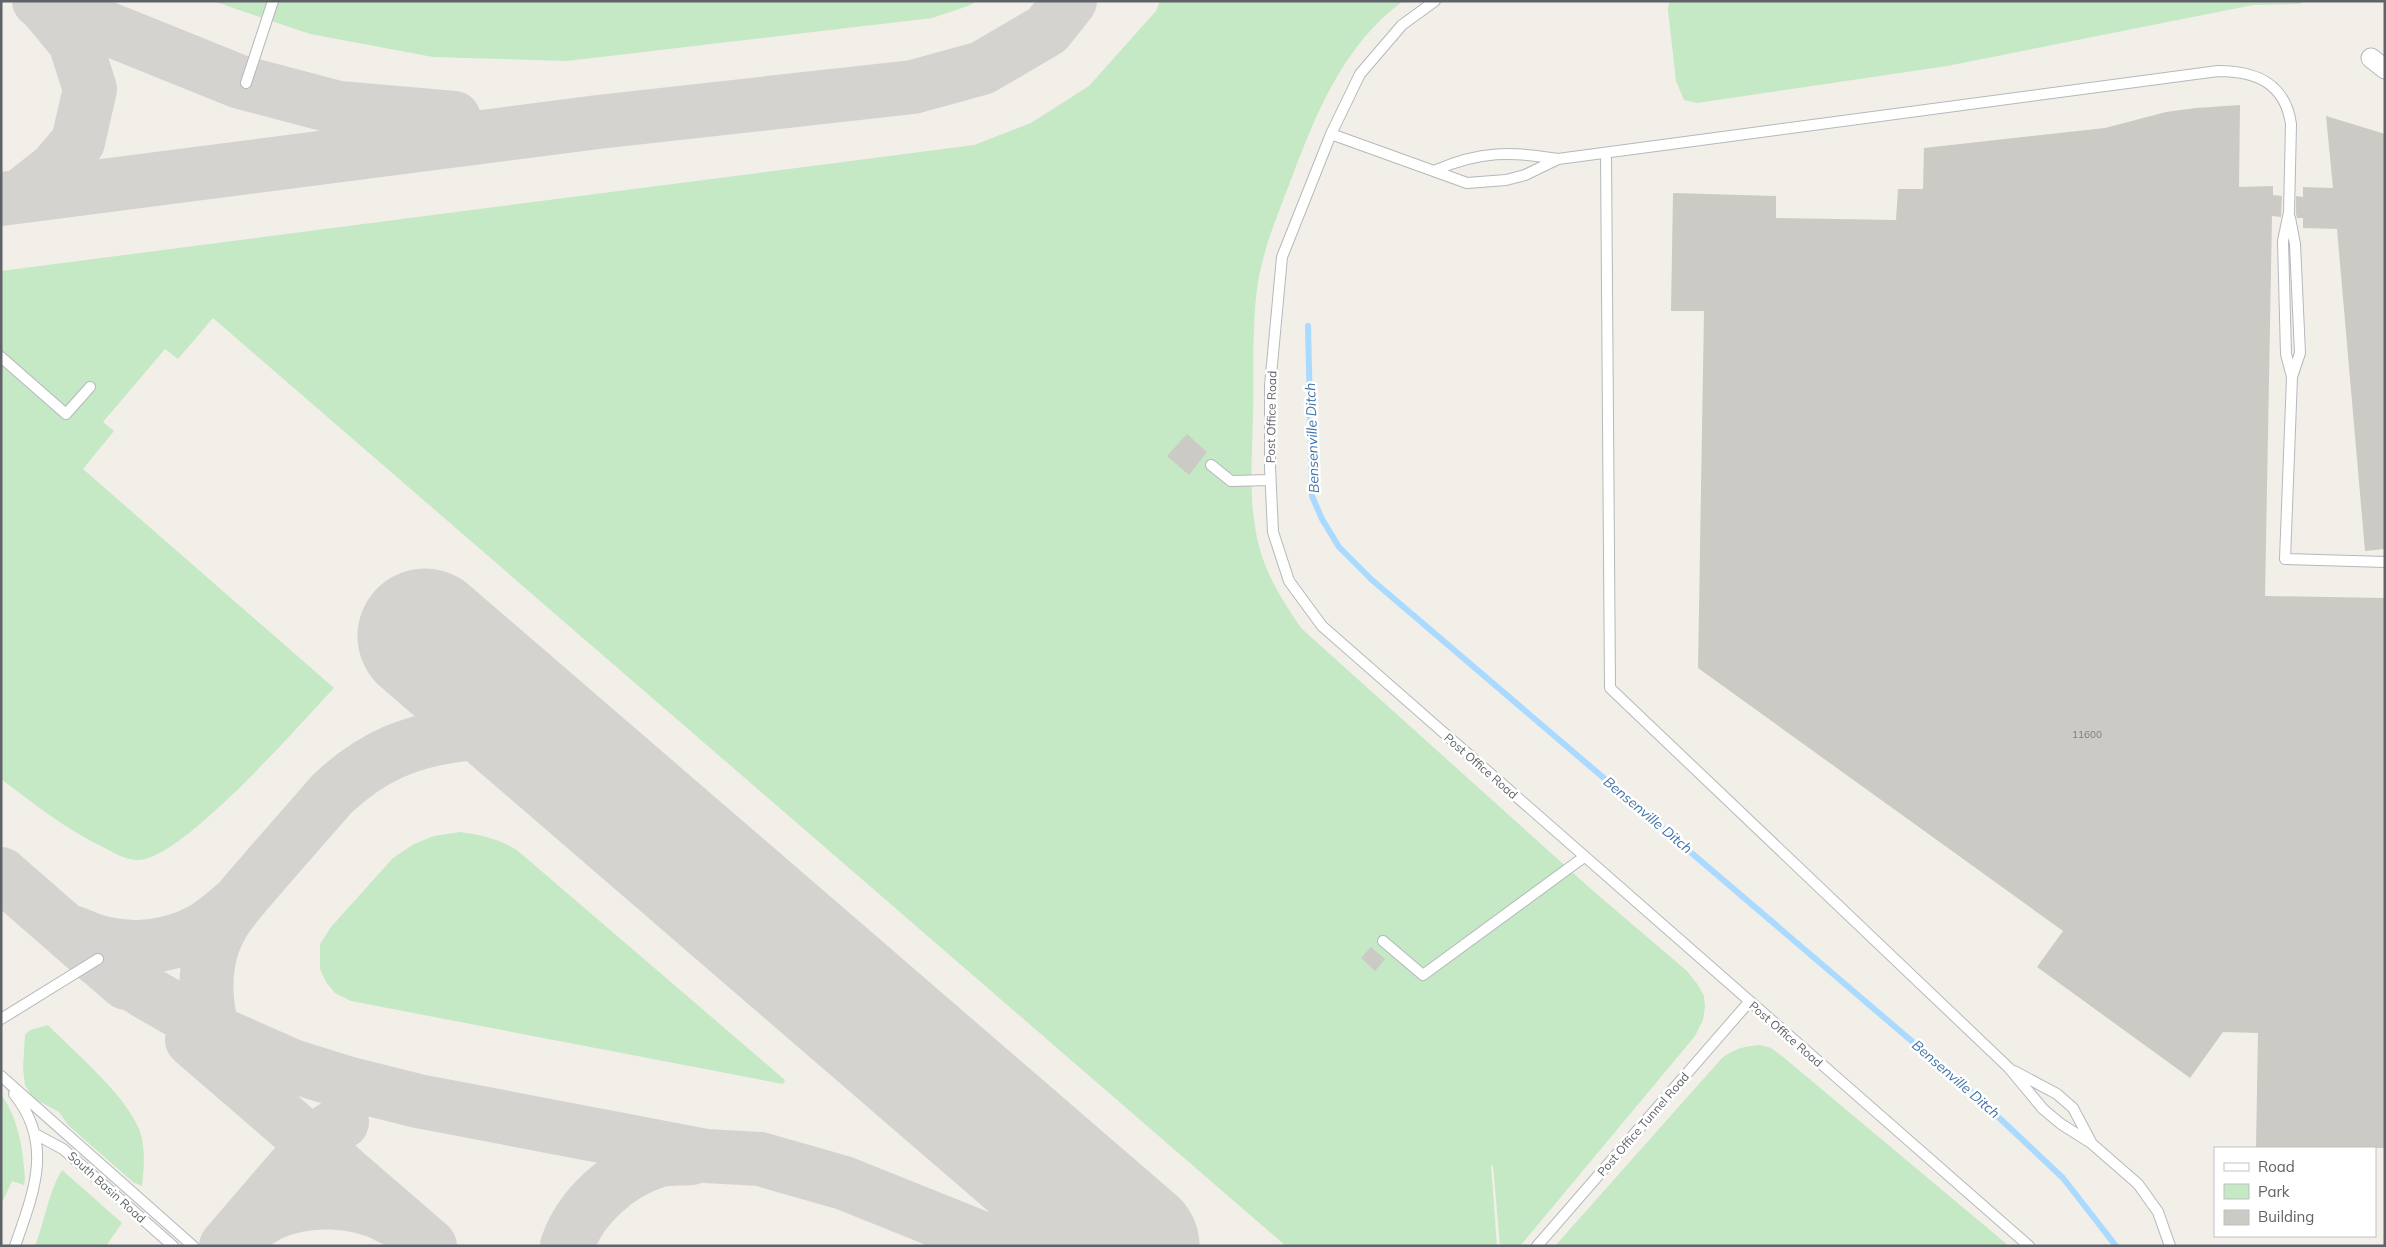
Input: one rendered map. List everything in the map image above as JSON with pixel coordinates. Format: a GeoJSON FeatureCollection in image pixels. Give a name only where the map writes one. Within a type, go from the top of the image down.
{"type":"FeatureCollection","features":[{"type":"Feature","properties":{"kind":"lane"},"geometry":{"type":"LineString","coordinates":[[246,83],[273,1]]}},
{"type":"Feature","properties":{"kind":"lane","name":"Post Office Road"},"geometry":{"type":"LineString","coordinates":[[1435,1],[1402,25],[1360,74],[1332,134],[1282,257],[1270,386],[1270,480],[1273,532],[1289,581],[1322,626],[2029,1246]]}},
{"type":"Feature","properties":{"kind":"lane"},"geometry":{"type":"LineString","coordinates":[[1436,170],[1461,159],[1485,155],[1523,153],[1558,159],[2218,71],[2239,71],[2258,77],[2273,86],[2289,111],[2291,124],[2289,212],[2283,241],[2285,340],[2286,354],[2292,377],[2285,559],[2385,562]]}},
{"type":"Feature","properties":{"kind":"lane"},"geometry":{"type":"LineString","coordinates":[[1332,134],[1436,170],[1467,183],[1506,180],[1526,175],[1558,159]]}},
{"type":"Feature","properties":{"kind":"lane"},"geometry":{"type":"LineString","coordinates":[[1606,152],[1610,688],[2009,1068],[2043,1109],[2061,1124],[2091,1142],[2138,1184],[2151,1200],[2170,1246]]}},
{"type":"Feature","properties":{"kind":"lane"},"geometry":{"type":"LineString","coordinates":[[1,357],[66,414],[90,387]]}},
{"type":"Feature","properties":{"kind":"lane"},"geometry":{"type":"LineString","coordinates":[[1211,465],[1231,481],[1270,480]]}},
{"type":"Feature","properties":{"kind":"lane"},"geometry":{"type":"LineString","coordinates":[[1383,941],[1422,975],[1584,857]]}},
{"type":"Feature","properties":{"kind":"lane"},"geometry":{"type":"LineString","coordinates":[[1,1019],[98,959]]}},
{"type":"Feature","properties":{"kind":"lane","name":"Post Office Tunnel Road"},"geometry":{"type":"LineString","coordinates":[[1536,1246],[1749,1002]]}},
{"type":"Feature","properties":{"kind":"lane"},"geometry":{"type":"LineString","coordinates":[[2009,1068],[2060,1096],[2073,1108],[2091,1142]]}},
{"type":"Feature","properties":{"kind":"lane"},"geometry":{"type":"LineString","coordinates":[[1,1078],[23,1105],[37,1136],[37,1166],[31,1200],[15,1246]]}},
{"type":"Feature","properties":{"kind":"lane"},"geometry":{"type":"LineString","coordinates":[[1,1078],[194,1246]]}},
{"type":"Feature","properties":{"kind":"lane","name":"South Basin Road"},"geometry":{"type":"LineString","coordinates":[[37,1136],[64,1149],[173,1246]]}},
{"type":"Feature","properties":{"kind":"green space"},"geometry":{"type":"Polygon","coordinates":[[[213,1],[977,1],[932,18],[567,61],[433,57],[310,34],[213,1]]]}},
{"type":"Feature","properties":{"kind":"green space"},"geometry":{"type":"Polygon","coordinates":[[[1160,1],[1403,1],[1363,39],[1347,61],[1320,108],[1273,226],[1261,268],[1256,297],[1254,327],[1252,498],[1253,514],[1262,557],[1277,589],[1302,629],[1592,890],[1687,971],[1704,996],[1703,1020],[1695,1036],[1520,1246],[1500,1246],[1493,1165],[1491,1166],[1497,1246],[1286,1246],[213,318],[178,359],[165,349],[103,422],[114,431],[83,469],[334,688],[269,758],[210,816],[181,839],[156,855],[137,860],[120,856],[77,833],[1,779],[1,271],[974,145],[1031,123],[1089,86],[1156,11],[1160,1]]]}},
{"type":"Feature","properties":{"kind":"green space"},"geometry":{"type":"Polygon","coordinates":[[[1669,1],[2303,1],[2300,4],[2253,5],[1947,66],[1697,103],[1684,100],[1676,81],[1668,10],[1669,1]]]}},
{"type":"Feature","properties":{"kind":"green space"},"geometry":{"type":"Polygon","coordinates":[[[460,832],[491,838],[518,851],[785,1080],[783,1084],[351,1001],[335,993],[326,982],[320,969],[320,944],[331,927],[393,858],[414,844],[434,836],[460,832]]]}},
{"type":"Feature","properties":{"kind":"green space"},"geometry":{"type":"Polygon","coordinates":[[[48,1025],[111,1088],[132,1115],[139,1129],[144,1150],[142,1186],[133,1182],[69,1126],[59,1112],[33,1098],[25,1085],[23,1068],[25,1035],[30,1030],[48,1025]]]}},
{"type":"Feature","properties":{"kind":"green space"},"geometry":{"type":"Polygon","coordinates":[[[1760,1045],[1771,1048],[1782,1056],[2009,1246],[1555,1246],[1722,1058],[1740,1048],[1760,1045]]]}},
{"type":"Feature","properties":{"kind":"green space"},"geometry":{"type":"Polygon","coordinates":[[[1,1094],[16,1124],[23,1157],[25,1179],[24,1185],[12,1181],[1,1205],[1,1094]]]}},
{"type":"Feature","properties":{"kind":"green space"},"geometry":{"type":"Polygon","coordinates":[[[62,1170],[122,1223],[106,1246],[35,1246],[53,1188],[62,1170]]]}},
{"type":"Feature","properties":{"kind":"building"},"geometry":{"type":"Polygon","coordinates":[[[2240,105],[2239,187],[2273,186],[2273,195],[2282,196],[2281,217],[2272,216],[2265,596],[2385,598],[2385,1148],[2256,1147],[2258,1033],[2223,1032],[2190,1078],[2037,967],[2063,931],[1698,668],[1704,311],[1671,311],[1673,193],[1776,196],[1776,218],[1896,220],[1898,189],[1923,189],[1924,148],[2105,128],[2166,112],[2240,105]]]}},
{"type":"Feature","properties":{"kind":"building"},"geometry":{"type":"Polygon","coordinates":[[[2326,116],[2385,134],[2385,549],[2365,551],[2337,229],[2303,228],[2303,218],[2297,218],[2296,214],[2296,196],[2303,197],[2303,187],[2333,188],[2326,116]]]}},
{"type":"Feature","properties":{"kind":"building"},"geometry":{"type":"Polygon","coordinates":[[[1187,434],[1207,452],[1189,475],[1167,456],[1187,434]]]}},
{"type":"Feature","properties":{"kind":"building"},"geometry":{"type":"Polygon","coordinates":[[[1371,947],[1385,959],[1375,971],[1361,958],[1371,947]]]}},
{"type":"Feature","properties":{"kind":"waterway","name":"Bensenville Ditch"},"geometry":{"type":"LineString","coordinates":[[1308,326],[1312,496],[1322,519],[1339,547],[1372,580],[1976,1096],[2063,1178],[2116,1246]]}},
{"type":"Feature","properties":{"kind":"taxiway"},"geometry":{"type":"LineString","coordinates":[[39,1],[240,82],[339,108],[454,118]]}},
{"type":"Feature","properties":{"kind":"taxiway"},"geometry":{"type":"LineString","coordinates":[[1,199],[598,122],[913,87],[982,68],[1047,30],[1070,1]]}},
{"type":"Feature","properties":{"kind":"taxiway"},"geometry":{"type":"LineString","coordinates":[[22,195],[55,169],[78,142],[90,89],[75,42],[42,2]]}},
{"type":"Feature","properties":{"kind":"taxiway"},"geometry":{"type":"LineString","coordinates":[[223,1055],[216,1040],[208,1006],[207,972],[215,938],[239,900],[332,794],[362,769],[377,760],[410,746],[446,737],[485,731],[504,732],[562,752]]}},
{"type":"Feature","properties":{"kind":"taxiway"},"geometry":{"type":"LineString","coordinates":[[1,874],[126,983]]}},
{"type":"Feature","properties":{"kind":"taxiway"},"geometry":{"type":"LineString","coordinates":[[75,933],[106,944],[139,947],[155,945],[187,937],[202,930],[236,904]]}},
{"type":"Feature","properties":{"kind":"taxiway"},"geometry":{"type":"LineString","coordinates":[[98,959],[144,991],[213,1031],[292,1066],[350,1084],[418,1101],[706,1156],[760,1159],[844,1183],[1001,1246]]}},
{"type":"Feature","properties":{"kind":"taxiway"},"geometry":{"type":"LineString","coordinates":[[192,1040],[430,1246]]}},
{"type":"Feature","properties":{"kind":"taxiway"},"geometry":{"type":"LineString","coordinates":[[226,1246],[313,1145],[328,1131],[342,1122]]}},
{"type":"Feature","properties":{"kind":"taxiway"},"geometry":{"type":"LineString","coordinates":[[567,1246],[581,1218],[602,1193],[615,1183],[642,1166],[657,1161],[691,1158]]}},
{"type":"Feature","properties":{"kind":"taxiway"},"geometry":{"type":"LineString","coordinates":[[245,1231],[270,1214],[300,1205],[316,1203],[349,1204],[364,1207],[393,1219]]}},
{"type":"Feature","properties":{"kind":"runway"},"geometry":{"type":"LineString","coordinates":[[425,636],[1132,1246]]}}]}
